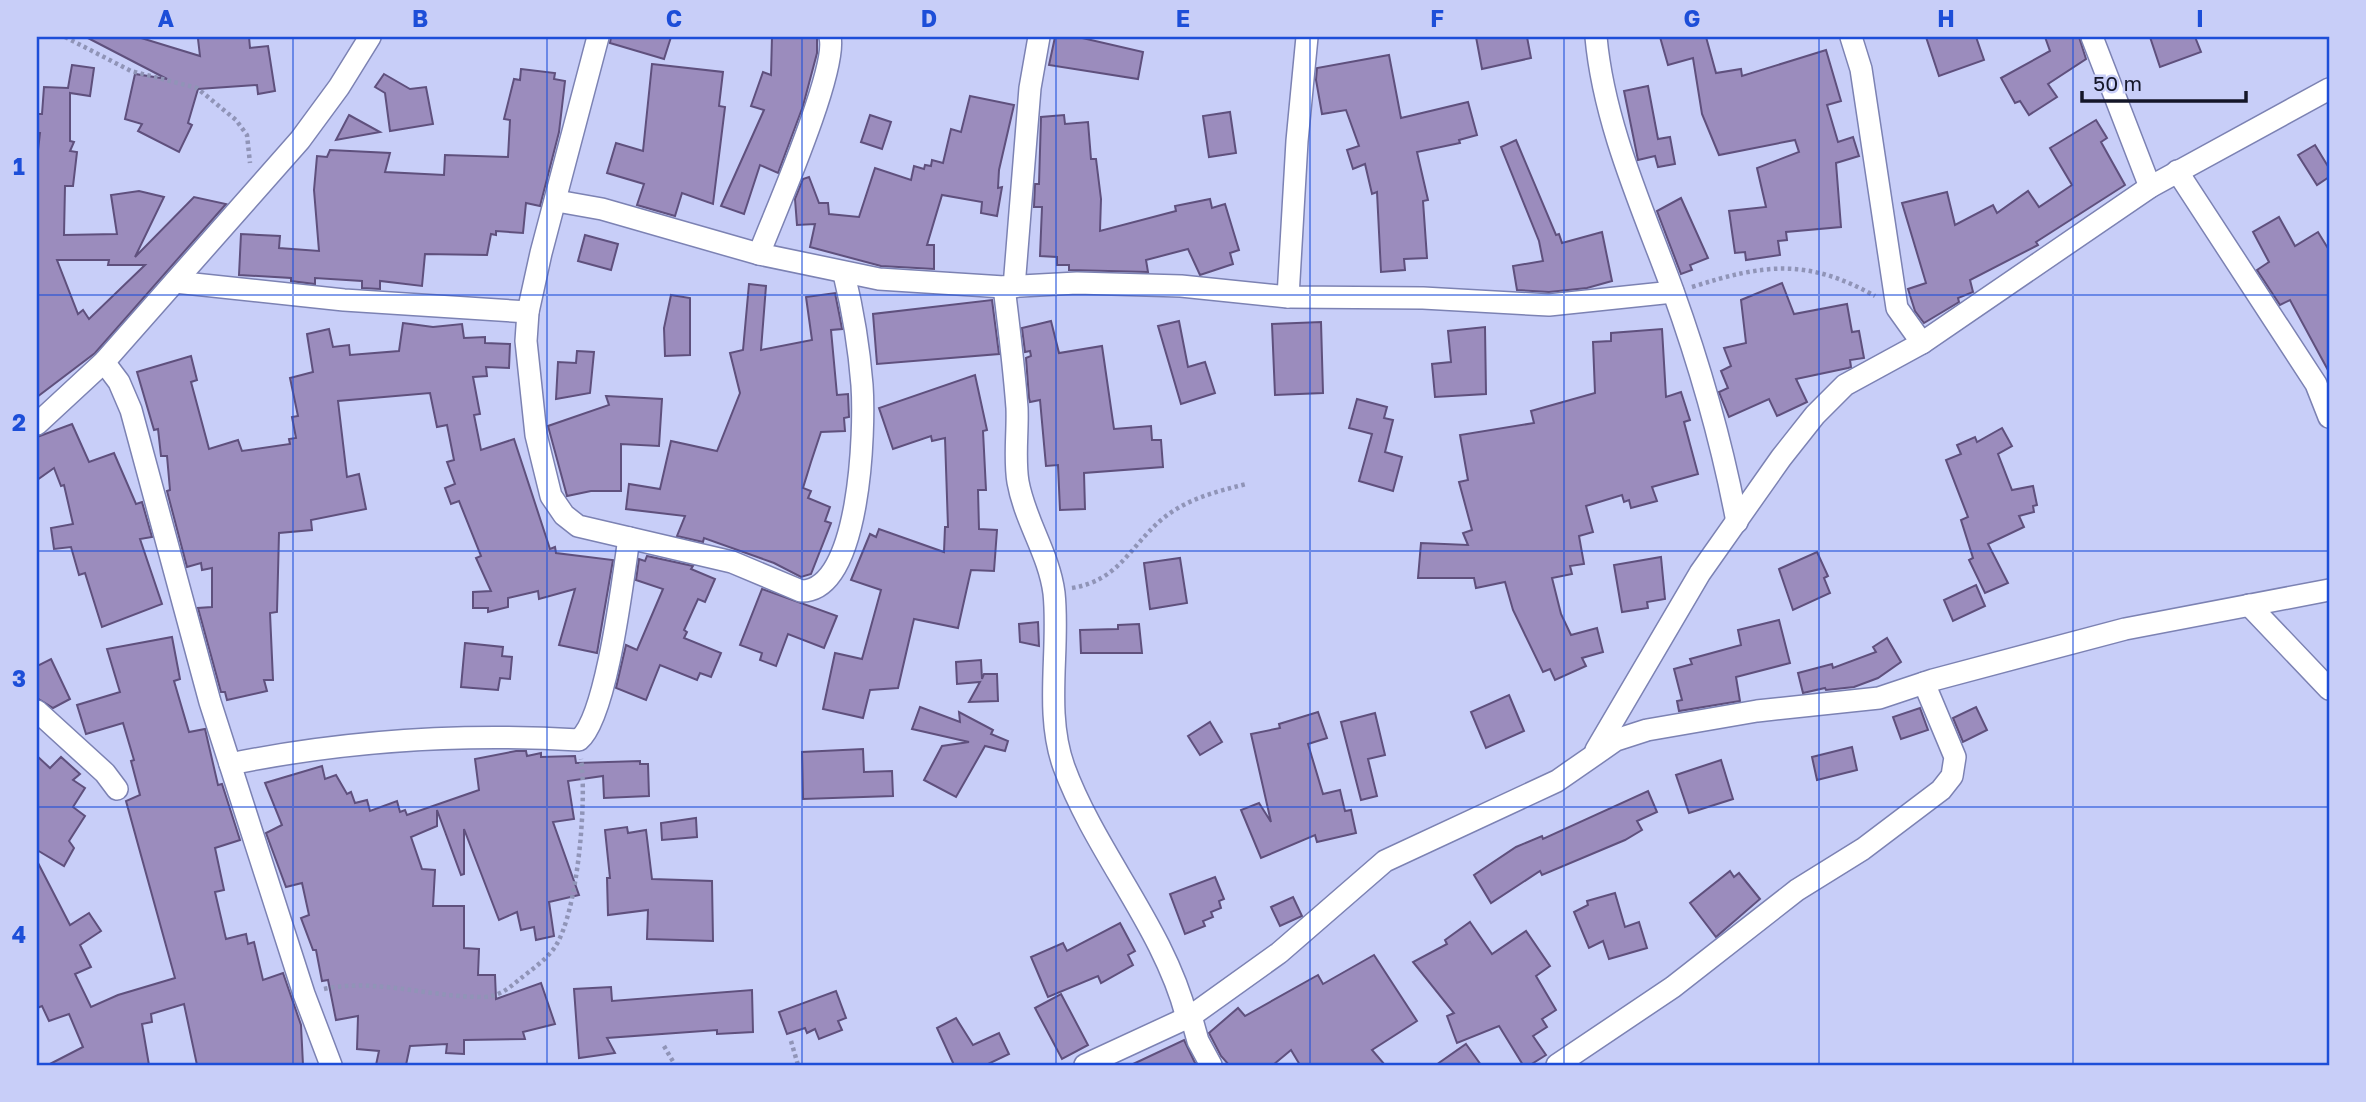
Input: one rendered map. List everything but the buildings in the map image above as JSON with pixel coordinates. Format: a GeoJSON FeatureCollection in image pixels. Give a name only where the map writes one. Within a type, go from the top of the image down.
{"type":"FeatureCollection","features":[{"type":"Feature","properties":{"kind":"street"},"geometry":{"type":"LineString","coordinates":[[37,424],[104,362],[248,195],[300,140],[339,87],[370,37]]}},
{"type":"Feature","properties":{"kind":"street"},"geometry":{"type":"LineString","coordinates":[[598,37],[528,312],[526,341],[536,435],[551,496],[564,515],[578,526],[732,562],[800,591],[812,591],[823,584],[843,551],[855,504],[861,459],[862,388],[855,320],[844,274]]}},
{"type":"Feature","properties":{"kind":"street"},"geometry":{"type":"LineString","coordinates":[[759,254],[829,64],[830,37]]}},
{"type":"Feature","properties":{"kind":"street"},"geometry":{"type":"LineString","coordinates":[[1038,37],[1009,287],[1018,480],[1054,590],[1057,733],[1064,766],[1115,872],[1166,960],[1198,1041],[1211,1065]]}},
{"type":"Feature","properties":{"kind":"street"},"geometry":{"type":"LineString","coordinates":[[1288,297],[1297,141],[1307,37]]}},
{"type":"Feature","properties":{"kind":"street"},"geometry":{"type":"LineString","coordinates":[[1596,37],[1609,108],[1635,191],[1674,292],[1724,456],[1737,522]]}},
{"type":"Feature","properties":{"kind":"street"},"geometry":{"type":"LineString","coordinates":[[1852,37],[1861,69],[1897,308],[1922,343]]}},
{"type":"Feature","properties":{"kind":"street"},"geometry":{"type":"LineString","coordinates":[[2092,37],[2150,187]]}},
{"type":"Feature","properties":{"kind":"street"},"geometry":{"type":"LineString","coordinates":[[1595,752],[1700,573],[1781,458],[1845,385],[1922,343],[2150,187],[2329,89]]}},
{"type":"Feature","properties":{"kind":"street"},"geometry":{"type":"LineString","coordinates":[[2177,171],[2316,384],[2329,416]]}},
{"type":"Feature","properties":{"kind":"street"},"geometry":{"type":"LineString","coordinates":[[557,201],[602,209],[759,254],[844,274],[1009,287],[1077,284],[1181,286],[1288,297],[1423,298],[1549,305],[1674,292]]}},
{"type":"Feature","properties":{"kind":"street"},"geometry":{"type":"LineString","coordinates":[[175,282],[344,300],[528,312]]}},
{"type":"Feature","properties":{"kind":"street"},"geometry":{"type":"LineString","coordinates":[[104,362],[119,382],[134,420],[210,702],[304,994],[331,1065]]}},
{"type":"Feature","properties":{"kind":"street"},"geometry":{"type":"LineString","coordinates":[[230,764],[282,753],[358,744],[579,740],[586,734],[607,665],[628,538]]}},
{"type":"Feature","properties":{"kind":"street"},"geometry":{"type":"LineString","coordinates":[[1085,1065],[1189,1017],[1279,953],[1385,861],[1557,780],[1616,740],[1647,730],[1757,711],[1879,698],[1924,683],[2125,629],[2329,590]]}},
{"type":"Feature","properties":{"kind":"street"},"geometry":{"type":"LineString","coordinates":[[2249,605],[2329,689]]}},
{"type":"Feature","properties":{"kind":"street"},"geometry":{"type":"LineString","coordinates":[[1557,1065],[1673,986],[1797,890],[1863,849],[1941,790],[1952,776],[1955,757],[1924,683]]}},
{"type":"Feature","properties":{"kind":"street"},"geometry":{"type":"LineString","coordinates":[[37,712],[105,773],[117,789]]}},
{"type":"Feature","properties":{"kind":"path"},"geometry":{"type":"LineString","coordinates":[[65,37],[131,71],[197,88],[236,120],[247,135],[250,158],[248,195]]}},
{"type":"Feature","properties":{"kind":"path"},"geometry":{"type":"LineString","coordinates":[[1674,292],[1767,269],[1801,267],[1836,276],[1897,308]]}},
{"type":"Feature","properties":{"kind":"path"},"geometry":{"type":"LineString","coordinates":[[1054,590],[1094,584],[1116,569],[1163,519],[1199,496],[1246,484]]}},
{"type":"Feature","properties":{"kind":"path"},"geometry":{"type":"LineString","coordinates":[[304,994],[368,983],[449,994],[496,996],[540,962],[556,946],[575,878],[583,803],[579,740]]}},
{"type":"Feature","properties":{"kind":"path"},"geometry":{"type":"LineString","coordinates":[[791,1041],[798,1065]]}},
{"type":"Feature","properties":{"kind":"path"},"geometry":{"type":"LineString","coordinates":[[664,1046],[675,1065]]}}]}
